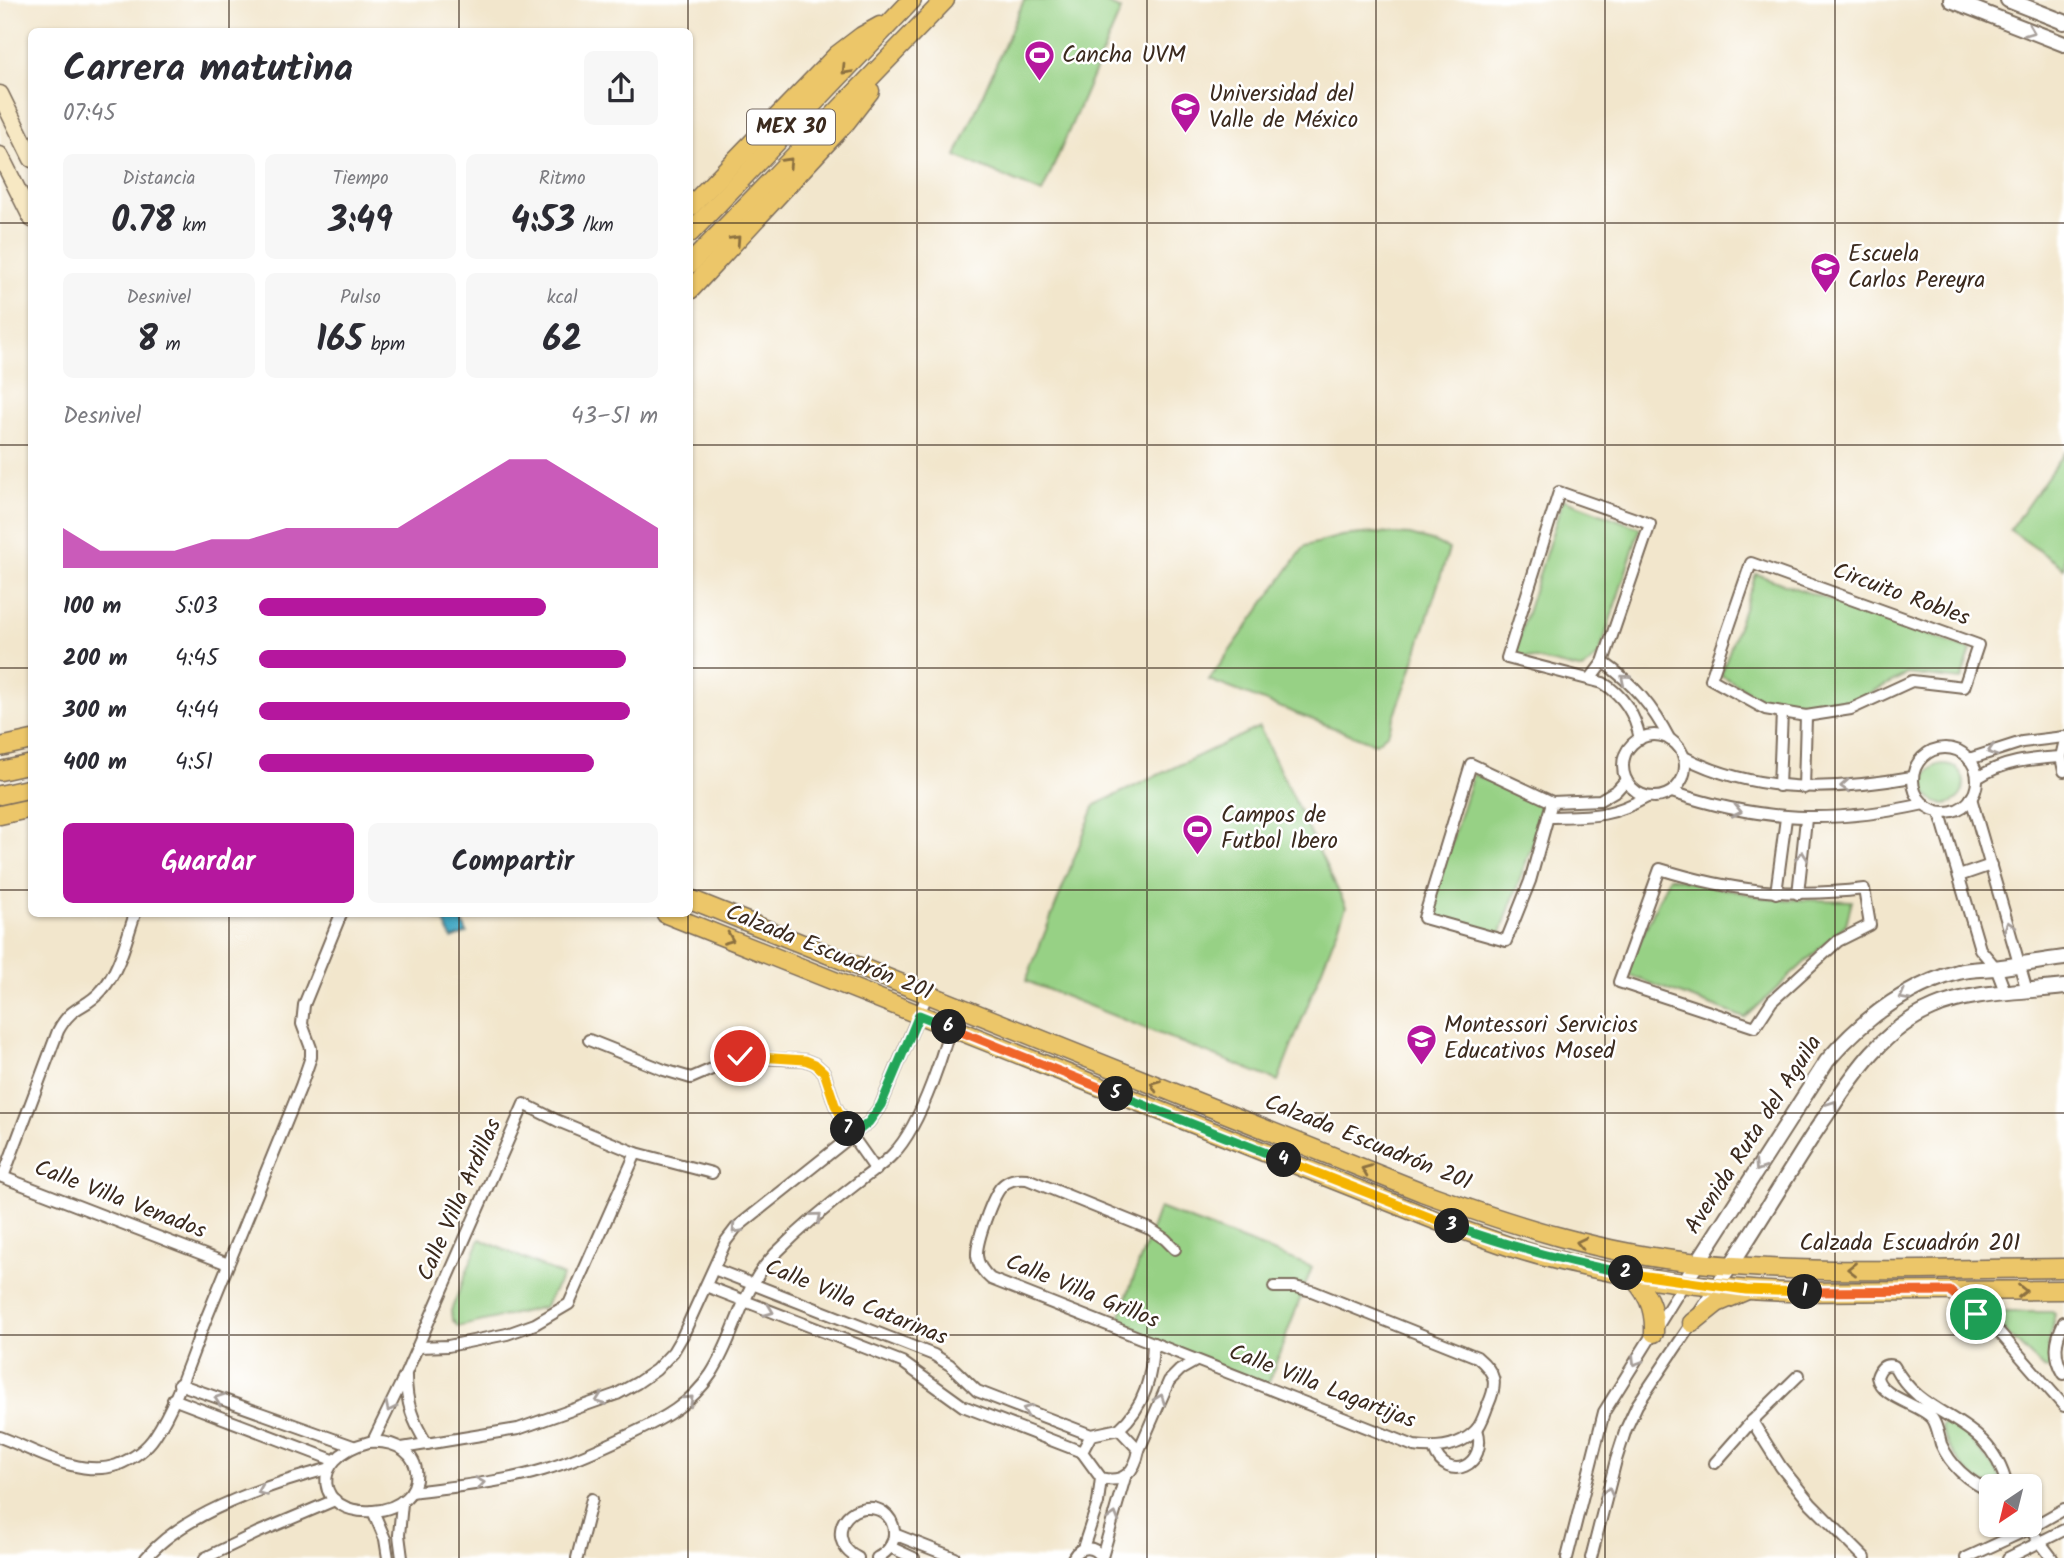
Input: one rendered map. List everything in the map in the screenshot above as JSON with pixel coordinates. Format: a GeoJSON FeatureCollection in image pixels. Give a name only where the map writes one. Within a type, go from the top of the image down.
{"type":"FeatureCollection","features":[{"type":"Feature","properties":{"kind":"main road","name":"MEX 30"},"geometry":{"type":"LineString","coordinates":[[693,230],[912,0]]}},
{"type":"Feature","properties":{"kind":"main road","name":"MEX 30"},"geometry":{"type":"LineString","coordinates":[[693,261],[945,0]]}},
{"type":"Feature","properties":{"kind":"main road"},"geometry":{"type":"LineString","coordinates":[[693,204],[837,55],[862,36],[893,20]]}},
{"type":"Feature","properties":{"kind":"main road"},"geometry":{"type":"LineString","coordinates":[[693,287],[846,122],[867,97],[893,54]]}},
{"type":"Feature","properties":{"kind":"main road"},"geometry":{"type":"LineString","coordinates":[[0,94],[28,151]]}},
{"type":"Feature","properties":{"kind":"main road"},"geometry":{"type":"LineString","coordinates":[[0,155],[28,211]]}},
{"type":"Feature","properties":{"kind":"main road"},"geometry":{"type":"LineString","coordinates":[[0,747],[28,741]]}},
{"type":"Feature","properties":{"kind":"main road"},"geometry":{"type":"LineString","coordinates":[[0,771],[28,765]]}},
{"type":"Feature","properties":{"kind":"main road"},"geometry":{"type":"LineString","coordinates":[[0,795],[28,789]]}},
{"type":"Feature","properties":{"kind":"main road"},"geometry":{"type":"LineString","coordinates":[[0,815],[28,809]]}},
{"type":"Feature","properties":{"kind":"main road","name":"Calzada Escuadrón 201"},"geometry":{"type":"LineString","coordinates":[[693,899],[1422,1192],[1485,1216],[1569,1240],[1697,1263],[1770,1269],[2064,1268]]}},
{"type":"Feature","properties":{"kind":"main road","name":"Calzada Escuadrón 201"},"geometry":{"type":"LineString","coordinates":[[674,917],[1446,1224],[1518,1249],[1628,1273],[1746,1290],[2064,1290]]}},
{"type":"Feature","properties":{"kind":"main road"},"geometry":{"type":"LineString","coordinates":[[1628,1273],[1641,1285],[1650,1300],[1654,1333]]}},
{"type":"Feature","properties":{"kind":"main road"},"geometry":{"type":"LineString","coordinates":[[1692,1323],[1717,1303],[1746,1290]]}},
{"type":"Feature","properties":{"kind":"street"},"geometry":{"type":"LineString","coordinates":[[1951,0],[2064,44]]}},
{"type":"Feature","properties":{"kind":"street"},"geometry":{"type":"LineString","coordinates":[[2008,0],[2064,22]]}},
{"type":"Feature","properties":{"kind":"street"},"geometry":{"type":"LineString","coordinates":[[1591,678],[1603,662],[1650,524],[1559,492],[1507,658],[1591,678],[1613,690],[1629,708],[1640,739]]}},
{"type":"Feature","properties":{"kind":"street","name":"Circuito Robles"},"geometry":{"type":"LineString","coordinates":[[1751,563],[1979,645],[1964,687],[1912,681],[1851,709],[1806,716],[1782,712],[1765,709],[1712,679],[1751,563]]}},
{"type":"Feature","properties":{"kind":"street"},"geometry":{"type":"LineString","coordinates":[[1603,662],[1633,685],[1659,719],[1670,740]]}},
{"type":"Feature","properties":{"kind":"street"},"geometry":{"type":"LineString","coordinates":[[1629,708],[1645,699]]}},
{"type":"Feature","properties":{"kind":"street"},"geometry":{"type":"LineString","coordinates":[[1780,786],[1782,712]]}},
{"type":"Feature","properties":{"kind":"street"},"geometry":{"type":"LineString","coordinates":[[1804,788],[1806,716]]}},
{"type":"Feature","properties":{"kind":"street"},"geometry":{"type":"LineString","coordinates":[[1548,817],[1617,812],[1647,797],[1664,796],[1672,792],[1684,776],[1684,757],[1679,747],[1661,736],[1640,739],[1627,752],[1624,761],[1626,780],[1647,797]]}},
{"type":"Feature","properties":{"kind":"street"},"geometry":{"type":"LineString","coordinates":[[1969,759],[2022,742],[2064,737]]}},
{"type":"Feature","properties":{"kind":"street"},"geometry":{"type":"LineString","coordinates":[[2022,742],[2024,759]]}},
{"type":"Feature","properties":{"kind":"street"},"geometry":{"type":"LineString","coordinates":[[2064,744],[2061,757],[2064,771]]}},
{"type":"Feature","properties":{"kind":"street"},"geometry":{"type":"LineString","coordinates":[[1971,798],[1955,811],[1940,813],[1924,804],[1917,797],[1912,777],[1921,758],[1940,748],[1950,748],[1969,759],[1977,778],[1971,798],[2027,992]]}},
{"type":"Feature","properties":{"kind":"street"},"geometry":{"type":"LineString","coordinates":[[1684,757],[1751,782],[1780,786],[1804,788],[1874,784],[1912,777]]}},
{"type":"Feature","properties":{"kind":"street"},"geometry":{"type":"LineString","coordinates":[[1977,778],[1993,768],[2024,759],[2061,757]]}},
{"type":"Feature","properties":{"kind":"street"},"geometry":{"type":"LineString","coordinates":[[1552,802],[1530,881],[1506,941],[1424,918],[1471,764],[1552,802],[1600,800],[1617,790],[1626,780]]}},
{"type":"Feature","properties":{"kind":"street"},"geometry":{"type":"LineString","coordinates":[[1672,792],[1710,805],[1748,813],[1806,819],[1846,818],[1924,804]]}},
{"type":"Feature","properties":{"kind":"street"},"geometry":{"type":"LineString","coordinates":[[1600,800],[1602,815]]}},
{"type":"Feature","properties":{"kind":"street"},"geometry":{"type":"LineString","coordinates":[[1940,813],[1980,949],[1996,968],[2006,994]]}},
{"type":"Feature","properties":{"kind":"street"},"geometry":{"type":"LineString","coordinates":[[1776,893],[1786,818]]}},
{"type":"Feature","properties":{"kind":"street"},"geometry":{"type":"LineString","coordinates":[[1798,894],[1806,819]]}},
{"type":"Feature","properties":{"kind":"street"},"geometry":{"type":"LineString","coordinates":[[1959,876],[1991,865]]}},
{"type":"Feature","properties":{"kind":"street"},"geometry":{"type":"LineString","coordinates":[[1660,869],[1711,883],[1776,893],[1864,889],[1870,925],[1838,941],[1772,1001],[1755,1027],[1619,982],[1660,869]]}},
{"type":"Feature","properties":{"kind":"street","name":"Calle Villa Venados"},"geometry":{"type":"LineString","coordinates":[[134,917],[109,982],[89,1002],[69,1014],[58,1031],[2,1176],[228,1264]]}},
{"type":"Feature","properties":{"kind":"street","name":"Calle Villa Venados"},"geometry":{"type":"LineString","coordinates":[[0,1437],[83,1468],[115,1465],[130,1459],[150,1443],[180,1384],[309,1065],[311,1048],[302,1024],[304,1005],[340,917]]}},
{"type":"Feature","properties":{"kind":"street","name":"Avenida Ruta del Aguila"},"geometry":{"type":"LineString","coordinates":[[1685,1282],[1827,1061],[1866,1020],[1888,1004],[1927,984],[1959,972],[2064,958]]}},
{"type":"Feature","properties":{"kind":"street"},"geometry":{"type":"LineString","coordinates":[[1927,984],[1933,1007]]}},
{"type":"Feature","properties":{"kind":"street"},"geometry":{"type":"LineString","coordinates":[[1591,1558],[1616,1460],[1637,1405],[1731,1266],[1773,1195],[1859,1067],[1884,1040],[1906,1022],[1933,1007],[1965,998],[2064,987]]}},
{"type":"Feature","properties":{"kind":"street"},"geometry":{"type":"LineString","coordinates":[[146,1558],[173,1532],[216,1509],[330,1465],[353,1446],[373,1441],[402,1448],[530,1425],[617,1394],[656,1370],[673,1352],[726,1241],[736,1228],[869,1122],[881,1105],[928,993]]}},
{"type":"Feature","properties":{"kind":"street"},"geometry":{"type":"LineString","coordinates":[[412,1492],[505,1479],[576,1460],[676,1411],[690,1399],[712,1373],[751,1283],[761,1268],[876,1170],[893,1154],[912,1129],[951,1028],[955,1004]]}},
{"type":"Feature","properties":{"kind":"street"},"geometry":{"type":"LineString","coordinates":[[589,1040],[664,1070],[691,1077],[740,1056],[805,1060],[815,1064],[824,1072],[835,1105],[852,1136],[876,1170]]}},
{"type":"Feature","properties":{"kind":"street","name":"Calle Villa Ardillas"},"geometry":{"type":"LineString","coordinates":[[373,1441],[418,1347],[524,1104],[636,1153],[712,1173]]}},
{"type":"Feature","properties":{"kind":"street"},"geometry":{"type":"LineString","coordinates":[[418,1347],[448,1346],[507,1334],[535,1324],[569,1304],[636,1153]]}},
{"type":"Feature","properties":{"kind":"street","name":"Calle Villa Grillos"},"geometry":{"type":"LineString","coordinates":[[1175,1250],[1150,1229],[1027,1179],[1017,1178],[1007,1183],[996,1195],[978,1243],[979,1264],[991,1279],[1196,1361]]}},
{"type":"Feature","properties":{"kind":"street","name":"Calle Villa Catarinas"},"geometry":{"type":"LineString","coordinates":[[714,1269],[934,1355],[950,1365],[977,1391],[1091,1435]]}},
{"type":"Feature","properties":{"kind":"street"},"geometry":{"type":"LineString","coordinates":[[1567,1558],[1604,1412],[1685,1282]]}},
{"type":"Feature","properties":{"kind":"street","name":"Calle Villa Catarinas"},"geometry":{"type":"LineString","coordinates":[[706,1286],[902,1362],[963,1406],[1082,1452]]}},
{"type":"Feature","properties":{"kind":"street","name":"Calle Villa Lagartijas"},"geometry":{"type":"LineString","coordinates":[[1196,1361],[1414,1446],[1434,1448],[1455,1443],[1477,1429],[1495,1389],[1493,1376],[1477,1357],[1312,1291],[1274,1287]]}},
{"type":"Feature","properties":{"kind":"street"},"geometry":{"type":"LineString","coordinates":[[1950,1291],[2000,1333],[2064,1406]]}},
{"type":"Feature","properties":{"kind":"street"},"geometry":{"type":"LineString","coordinates":[[2046,1383],[2063,1373],[2056,1358],[2056,1343],[2064,1322]]}},
{"type":"Feature","properties":{"kind":"street"},"geometry":{"type":"LineString","coordinates":[[1125,1477],[1110,1480],[1101,1478],[1082,1452],[1091,1435],[1119,1429],[1133,1415],[1147,1387],[1152,1367],[1153,1343]]}},
{"type":"Feature","properties":{"kind":"street"},"geometry":{"type":"LineString","coordinates":[[1102,1558],[1125,1477],[1137,1462],[1139,1450],[1169,1381],[1180,1370],[1196,1361]]}},
{"type":"Feature","properties":{"kind":"street"},"geometry":{"type":"LineString","coordinates":[[1979,1485],[1966,1478],[1945,1452],[1936,1415],[1900,1378],[1894,1366],[1881,1367],[1877,1377],[1881,1387],[1936,1415],[1963,1423],[1982,1439],[2003,1474]]}},
{"type":"Feature","properties":{"kind":"street"},"geometry":{"type":"LineString","coordinates":[[406,1373],[410,1411],[427,1444]]}},
{"type":"Feature","properties":{"kind":"street"},"geometry":{"type":"LineString","coordinates":[[1715,1463],[1752,1420],[1799,1375]]}},
{"type":"Feature","properties":{"kind":"street"},"geometry":{"type":"LineString","coordinates":[[180,1384],[353,1446]]}},
{"type":"Feature","properties":{"kind":"street"},"geometry":{"type":"LineString","coordinates":[[173,1399],[239,1424],[330,1465]]}},
{"type":"Feature","properties":{"kind":"street"},"geometry":{"type":"LineString","coordinates":[[239,1424],[245,1408]]}},
{"type":"Feature","properties":{"kind":"street"},"geometry":{"type":"LineString","coordinates":[[1752,1420],[1781,1467],[1811,1504],[1865,1558]]}},
{"type":"Feature","properties":{"kind":"street"},"geometry":{"type":"LineString","coordinates":[[1119,1429],[1139,1450]]}},
{"type":"Feature","properties":{"kind":"street","name":"Calle Villa Lagartijas"},"geometry":{"type":"LineString","coordinates":[[1434,1448],[1437,1458],[1447,1466],[1458,1469],[1468,1466],[1479,1449],[1477,1429]]}},
{"type":"Feature","properties":{"kind":"street"},"geometry":{"type":"LineString","coordinates":[[330,1465],[327,1486],[335,1500],[356,1510],[373,1511],[402,1503],[412,1492],[417,1473],[415,1461],[402,1448]]}},
{"type":"Feature","properties":{"kind":"street"},"geometry":{"type":"LineString","coordinates":[[1074,1554],[1098,1503],[1101,1478]]}},
{"type":"Feature","properties":{"kind":"street"},"geometry":{"type":"LineString","coordinates":[[205,1558],[335,1500]]}},
{"type":"Feature","properties":{"kind":"street"},"geometry":{"type":"LineString","coordinates":[[577,1558],[592,1500]]}},
{"type":"Feature","properties":{"kind":"street"},"geometry":{"type":"LineString","coordinates":[[373,1511],[380,1525],[388,1555],[401,1555],[399,1535],[402,1503]]}},
{"type":"Feature","properties":{"kind":"street"},"geometry":{"type":"LineString","coordinates":[[858,1558],[846,1550],[841,1534],[842,1526],[851,1512],[867,1507],[875,1508],[889,1518],[894,1534],[890,1547],[877,1558]]}},
{"type":"Feature","properties":{"kind":"street"},"geometry":{"type":"LineString","coordinates":[[2042,1520],[2064,1509]]}},
{"type":"Feature","properties":{"kind":"street"},"geometry":{"type":"LineString","coordinates":[[2008,1558],[2064,1530]]}},
{"type":"Feature","properties":{"kind":"street"},"geometry":{"type":"LineString","coordinates":[[894,1534],[955,1558]]}},
{"type":"Feature","properties":{"kind":"street"},"geometry":{"type":"LineString","coordinates":[[1966,1558],[2007,1537]]}},
{"type":"Feature","properties":{"kind":"street"},"geometry":{"type":"LineString","coordinates":[[2034,1537],[2052,1558]]}},
{"type":"Feature","properties":{"kind":"street"},"geometry":{"type":"LineString","coordinates":[[890,1547],[914,1558]]}},
{"type":"Feature","properties":{"kind":"street"},"geometry":{"type":"LineString","coordinates":[[1074,1554],[1096,1550],[1102,1558]]}},
{"type":"Feature","properties":{"kind":"green space","name":"Cancha UVM"},"geometry":{"type":"Polygon","coordinates":[[[1024,0],[1099,0],[1121,10],[1042,193],[956,156],[1024,0]]]}},
{"type":"Feature","properties":{"kind":"green space"},"geometry":{"type":"Polygon","coordinates":[[[2064,453],[2064,568],[2010,530],[2064,453]]]}},
{"type":"Feature","properties":{"kind":"green space"},"geometry":{"type":"Polygon","coordinates":[[[1563,499],[1640,528],[1599,655],[1583,670],[1514,654],[1563,499]]]}},
{"type":"Feature","properties":{"kind":"green space"},"geometry":{"type":"Polygon","coordinates":[[[1373,533],[1410,535],[1449,549],[1409,677],[1388,733],[1376,743],[1368,741],[1209,680],[1305,546],[1341,536],[1373,533]]]}},
{"type":"Feature","properties":{"kind":"green space"},"geometry":{"type":"Polygon","coordinates":[[[1756,574],[1971,650],[1961,680],[1907,674],[1850,703],[1806,710],[1768,703],[1721,675],[1756,574]]]}},
{"type":"Feature","properties":{"kind":"green space","name":"Campos de Futbol Ibero"},"geometry":{"type":"Polygon","coordinates":[[[1259,727],[1346,907],[1278,1081],[1026,981],[1095,805],[1259,727]]]}},
{"type":"Feature","properties":{"kind":"green space"},"geometry":{"type":"Polygon","coordinates":[[[1944,764],[1958,770],[1964,784],[1958,798],[1944,804],[1930,798],[1924,784],[1930,770],[1944,764]]]}},
{"type":"Feature","properties":{"kind":"green space"},"geometry":{"type":"Polygon","coordinates":[[[1473,774],[1546,806],[1500,935],[1429,913],[1473,774]]]}},
{"type":"Feature","properties":{"kind":"green space"},"geometry":{"type":"Polygon","coordinates":[[[1669,877],[1771,899],[1852,901],[1846,924],[1745,1018],[1625,974],[1669,877]]]}},
{"type":"Feature","properties":{"kind":"green space"},"geometry":{"type":"Polygon","coordinates":[[[1159,1208],[1312,1267],[1267,1387],[1116,1326],[1159,1208]]]}},
{"type":"Feature","properties":{"kind":"green space"},"geometry":{"type":"Polygon","coordinates":[[[480,1239],[563,1276],[544,1307],[458,1327],[452,1319],[451,1311],[480,1239]]]}},
{"type":"Feature","properties":{"kind":"green space"},"geometry":{"type":"Polygon","coordinates":[[[2000,1312],[2055,1314],[2048,1344],[2052,1365],[2050,1369],[2043,1368],[2000,1326],[1995,1316],[2000,1312]]]}},
{"type":"Feature","properties":{"kind":"green space"},"geometry":{"type":"Polygon","coordinates":[[[1947,1421],[1966,1434],[1999,1474],[1979,1474],[1979,1481],[1970,1474],[1954,1455],[1941,1426],[1947,1421]]]}},
{"type":"Feature","properties":{"kind":"water"},"geometry":{"type":"Polygon","coordinates":[[[461,918],[467,933],[452,939],[444,922],[436,919],[461,918]]]}},
{"type":"Feature","properties":{"kind":"place","name":"Cancha UVM"},"geometry":{"type":"Point","coordinates":[1039,83]}},
{"type":"Feature","properties":{"kind":"place","name":"Universidad del Valle de México"},"geometry":{"type":"Point","coordinates":[1186,135]}},
{"type":"Feature","properties":{"kind":"place","name":"Escuela Carlos Pereyra"},"geometry":{"type":"Point","coordinates":[1825,295]}},
{"type":"Feature","properties":{"kind":"place","name":"Campos de Futbol Ibero"},"geometry":{"type":"Point","coordinates":[1198,856]}},
{"type":"Feature","properties":{"kind":"place","name":"Montessori Servicios Educativos Mosed"},"geometry":{"type":"Point","coordinates":[1421,1066]}},
{"type":"Feature","properties":{"kind":"route"},"geometry":{"type":"LineString","coordinates":[[740,1056],[805,1060],[815,1064],[824,1072],[835,1105],[852,1136],[869,1122],[881,1105],[919,1015],[1446,1224],[1518,1249],[1628,1273],[1746,1290],[1950,1291],[1976,1314]]}}]}
